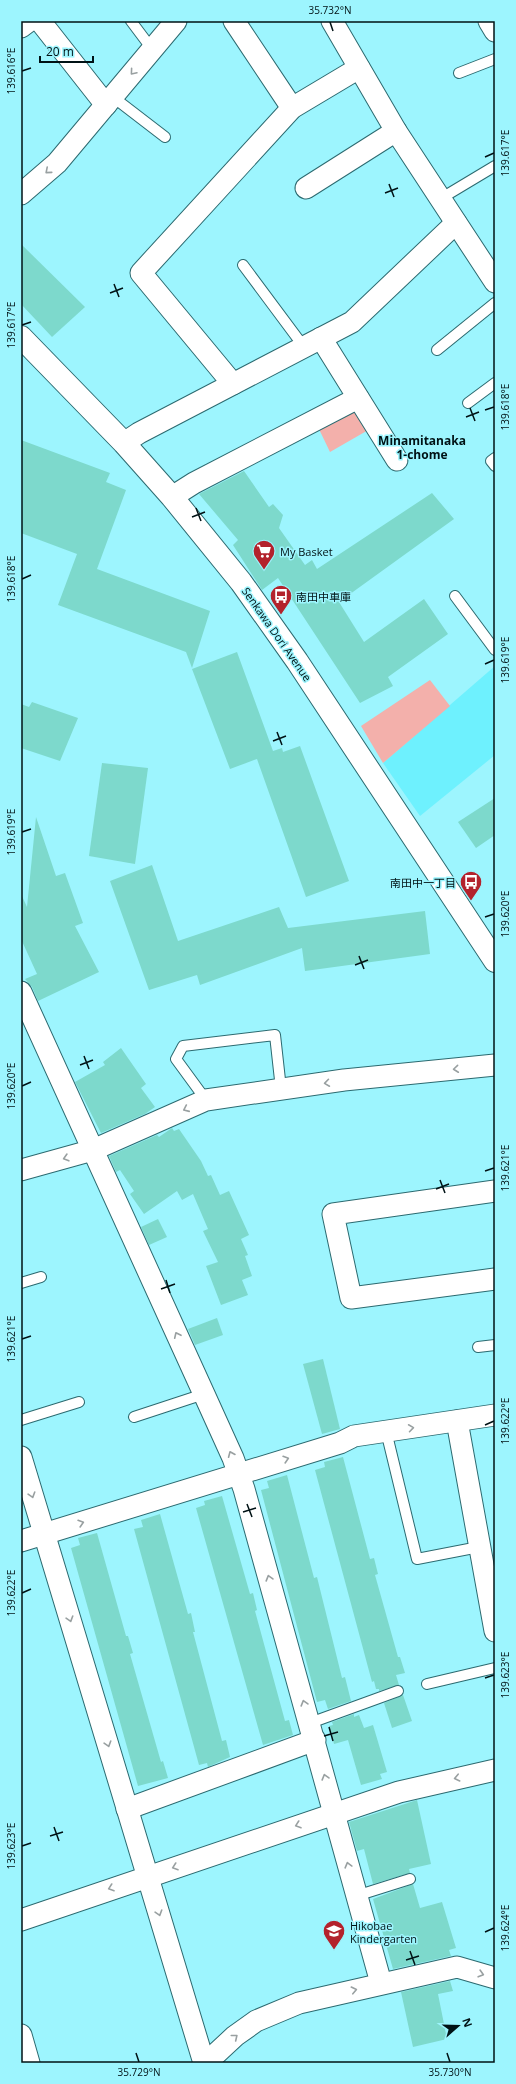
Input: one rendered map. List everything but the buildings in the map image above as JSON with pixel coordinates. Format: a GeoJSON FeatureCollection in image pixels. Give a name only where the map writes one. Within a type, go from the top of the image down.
{"type":"FeatureCollection","features":[{"type":"Feature","properties":{"kind":"main road","name":"Senkawa Dori Avenue"},"geometry":{"type":"LineString","coordinates":[[21,337],[124,443],[172,498],[241,582],[297,661],[495,961]]}},
{"type":"Feature","properties":{"kind":"street"},"geometry":{"type":"LineString","coordinates":[[21,27],[29,21]]}},
{"type":"Feature","properties":{"kind":"street"},"geometry":{"type":"LineString","coordinates":[[40,21],[109,101]]}},
{"type":"Feature","properties":{"kind":"street"},"geometry":{"type":"LineString","coordinates":[[21,194],[57,162],[176,21]]}},
{"type":"Feature","properties":{"kind":"street"},"geometry":{"type":"LineString","coordinates":[[234,21],[292,108]]}},
{"type":"Feature","properties":{"kind":"street"},"geometry":{"type":"LineString","coordinates":[[332,21],[396,131],[456,223],[492,272]]}},
{"type":"Feature","properties":{"kind":"street"},"geometry":{"type":"LineString","coordinates":[[489,21],[495,31]]}},
{"type":"Feature","properties":{"kind":"street"},"geometry":{"type":"LineString","coordinates":[[233,384],[141,273],[292,108],[359,68]]}},
{"type":"Feature","properties":{"kind":"street"},"geometry":{"type":"LineString","coordinates":[[306,188],[396,131]]}},
{"type":"Feature","properties":{"kind":"street"},"geometry":{"type":"LineString","coordinates":[[124,443],[139,433],[352,322],[456,223]]}},
{"type":"Feature","properties":{"kind":"street"},"geometry":{"type":"LineString","coordinates":[[312,343],[358,398],[397,460]]}},
{"type":"Feature","properties":{"kind":"street"},"geometry":{"type":"LineString","coordinates":[[172,498],[194,483],[358,398]]}},
{"type":"Feature","properties":{"kind":"street"},"geometry":{"type":"LineString","coordinates":[[21,992],[239,1474],[335,1813],[356,1896],[381,1984]]}},
{"type":"Feature","properties":{"kind":"street"},"geometry":{"type":"LineString","coordinates":[[21,1169],[93,1150],[206,1100],[344,1080],[495,1065]]}},
{"type":"Feature","properties":{"kind":"street"},"geometry":{"type":"LineString","coordinates":[[495,1191],[333,1214],[351,1298],[495,1280]]}},
{"type":"Feature","properties":{"kind":"street"},"geometry":{"type":"LineString","coordinates":[[21,1541],[340,1443],[354,1436],[495,1415]]}},
{"type":"Feature","properties":{"kind":"street"},"geometry":{"type":"LineString","coordinates":[[457,1421],[495,1631]]}},
{"type":"Feature","properties":{"kind":"street"},"geometry":{"type":"LineString","coordinates":[[21,1457],[205,2063],[235,2036],[256,2021],[300,2003],[457,1968],[495,1978]]}},
{"type":"Feature","properties":{"kind":"street"},"geometry":{"type":"LineString","coordinates":[[127,1809],[312,1732]]}},
{"type":"Feature","properties":{"kind":"street"},"geometry":{"type":"LineString","coordinates":[[21,1920],[399,1792],[495,1770]]}},
{"type":"Feature","properties":{"kind":"street"},"geometry":{"type":"LineString","coordinates":[[21,2036],[29,2063]]}},
{"type":"Feature","properties":{"kind":"lane"},"geometry":{"type":"LineString","coordinates":[[131,21],[152,49]]}},
{"type":"Feature","properties":{"kind":"lane"},"geometry":{"type":"LineString","coordinates":[[459,73],[495,59]]}},
{"type":"Feature","properties":{"kind":"lane"},"geometry":{"type":"LineString","coordinates":[[109,101],[165,137]]}},
{"type":"Feature","properties":{"kind":"lane"},"geometry":{"type":"LineString","coordinates":[[440,199],[495,166]]}},
{"type":"Feature","properties":{"kind":"lane"},"geometry":{"type":"LineString","coordinates":[[243,265],[312,343]]}},
{"type":"Feature","properties":{"kind":"lane"},"geometry":{"type":"LineString","coordinates":[[437,350],[495,303]]}},
{"type":"Feature","properties":{"kind":"lane"},"geometry":{"type":"LineString","coordinates":[[468,403],[495,383]]}},
{"type":"Feature","properties":{"kind":"lane"},"geometry":{"type":"LineString","coordinates":[[495,458],[491,461],[495,466]]}},
{"type":"Feature","properties":{"kind":"lane"},"geometry":{"type":"LineString","coordinates":[[455,596],[495,650]]}},
{"type":"Feature","properties":{"kind":"lane"},"geometry":{"type":"LineString","coordinates":[[206,1100],[176,1060],[183,1046],[275,1035],[281,1089]]}},
{"type":"Feature","properties":{"kind":"lane"},"geometry":{"type":"LineString","coordinates":[[21,1283],[40,1277]]}},
{"type":"Feature","properties":{"kind":"lane"},"geometry":{"type":"LineString","coordinates":[[478,1347],[495,1345]]}},
{"type":"Feature","properties":{"kind":"lane"},"geometry":{"type":"LineString","coordinates":[[134,1417],[204,1394]]}},
{"type":"Feature","properties":{"kind":"lane"},"geometry":{"type":"LineString","coordinates":[[21,1420],[79,1402]]}},
{"type":"Feature","properties":{"kind":"lane"},"geometry":{"type":"LineString","coordinates":[[386,1431],[417,1559],[479,1547]]}},
{"type":"Feature","properties":{"kind":"lane"},"geometry":{"type":"LineString","coordinates":[[427,1684],[495,1668]]}},
{"type":"Feature","properties":{"kind":"lane"},"geometry":{"type":"LineString","coordinates":[[312,1732],[398,1691]]}},
{"type":"Feature","properties":{"kind":"lane"},"geometry":{"type":"LineString","coordinates":[[356,1896],[410,1879]]}},
{"type":"Feature","properties":{"kind":"shaded area"},"geometry":{"type":"Polygon","coordinates":[[[356,407],[370,429],[330,452],[318,427],[356,407]]]}},
{"type":"Feature","properties":{"kind":"shaded area"},"geometry":{"type":"Polygon","coordinates":[[[495,666],[495,755],[420,816],[383,763],[495,666]]]}},
{"type":"Feature","properties":{"kind":"shaded area"},"geometry":{"type":"Polygon","coordinates":[[[430,680],[450,706],[383,763],[361,726],[430,680]]]}},
{"type":"Feature","properties":{"kind":"place","name":"My Basket"},"geometry":{"type":"Point","coordinates":[264,570]}},
{"type":"Feature","properties":{"kind":"place","name":"南田中車庫"},"geometry":{"type":"Point","coordinates":[281,616]}},
{"type":"Feature","properties":{"kind":"place","name":"南田中一丁目"},"geometry":{"type":"Point","coordinates":[471,902]}},
{"type":"Feature","properties":{"kind":"place","name":"Hikobae Kindergarten"},"geometry":{"type":"Point","coordinates":[334,1950]}},
{"type":"Feature","properties":{"kind":"district","name":"Minamitanaka 1-chome"},"geometry":{"type":"Point","coordinates":[422,447]}}]}
